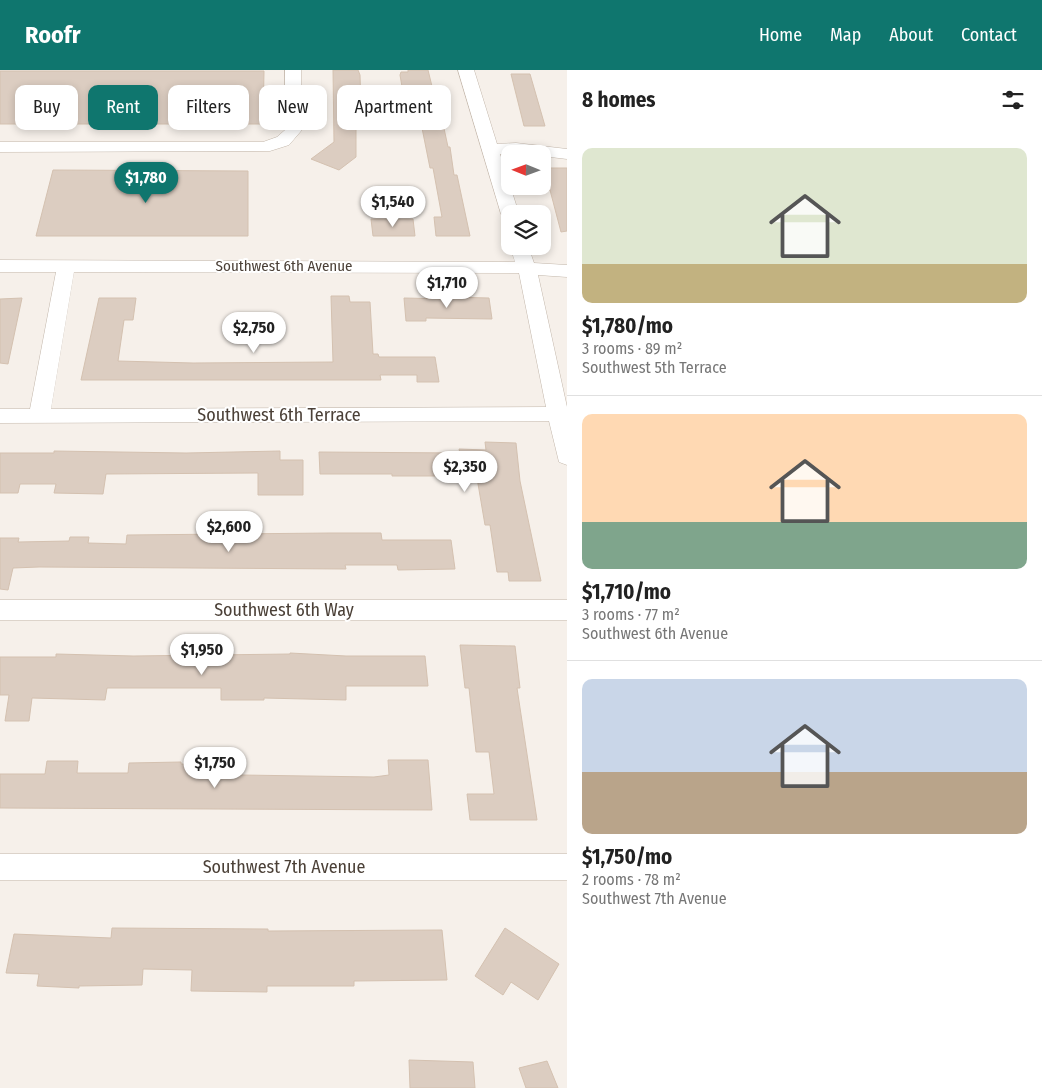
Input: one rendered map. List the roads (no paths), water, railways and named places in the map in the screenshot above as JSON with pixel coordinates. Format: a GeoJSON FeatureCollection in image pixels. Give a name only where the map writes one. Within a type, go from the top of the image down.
{"type":"FeatureCollection","features":[{"type":"Feature","properties":{"kind":"street"},"geometry":{"type":"LineString","coordinates":[[0,147],[264,146],[283,142],[293,131],[293,70]]}},
{"type":"Feature","properties":{"kind":"street"},"geometry":{"type":"LineString","coordinates":[[466,70],[507,205]]}},
{"type":"Feature","properties":{"kind":"street"},"geometry":{"type":"LineString","coordinates":[[490,149],[516,148],[567,154]]}},
{"type":"Feature","properties":{"kind":"street"},"geometry":{"type":"LineString","coordinates":[[522,255],[527,268],[567,456]]}},
{"type":"Feature","properties":{"kind":"street","name":"Southwest 6th Avenue"},"geometry":{"type":"LineString","coordinates":[[0,266],[497,266],[567,271]]}},
{"type":"Feature","properties":{"kind":"street"},"geometry":{"type":"LineString","coordinates":[[38,416],[66,266]]}},
{"type":"Feature","properties":{"kind":"street","name":"Southwest 6th Terrace"},"geometry":{"type":"LineString","coordinates":[[0,416],[558,414]]}},
{"type":"Feature","properties":{"kind":"street","name":"Southwest 6th Way"},"geometry":{"type":"LineString","coordinates":[[0,610],[567,610]]}},
{"type":"Feature","properties":{"kind":"street","name":"Southwest 7th Avenue"},"geometry":{"type":"LineString","coordinates":[[0,867],[567,867]]}}]}
